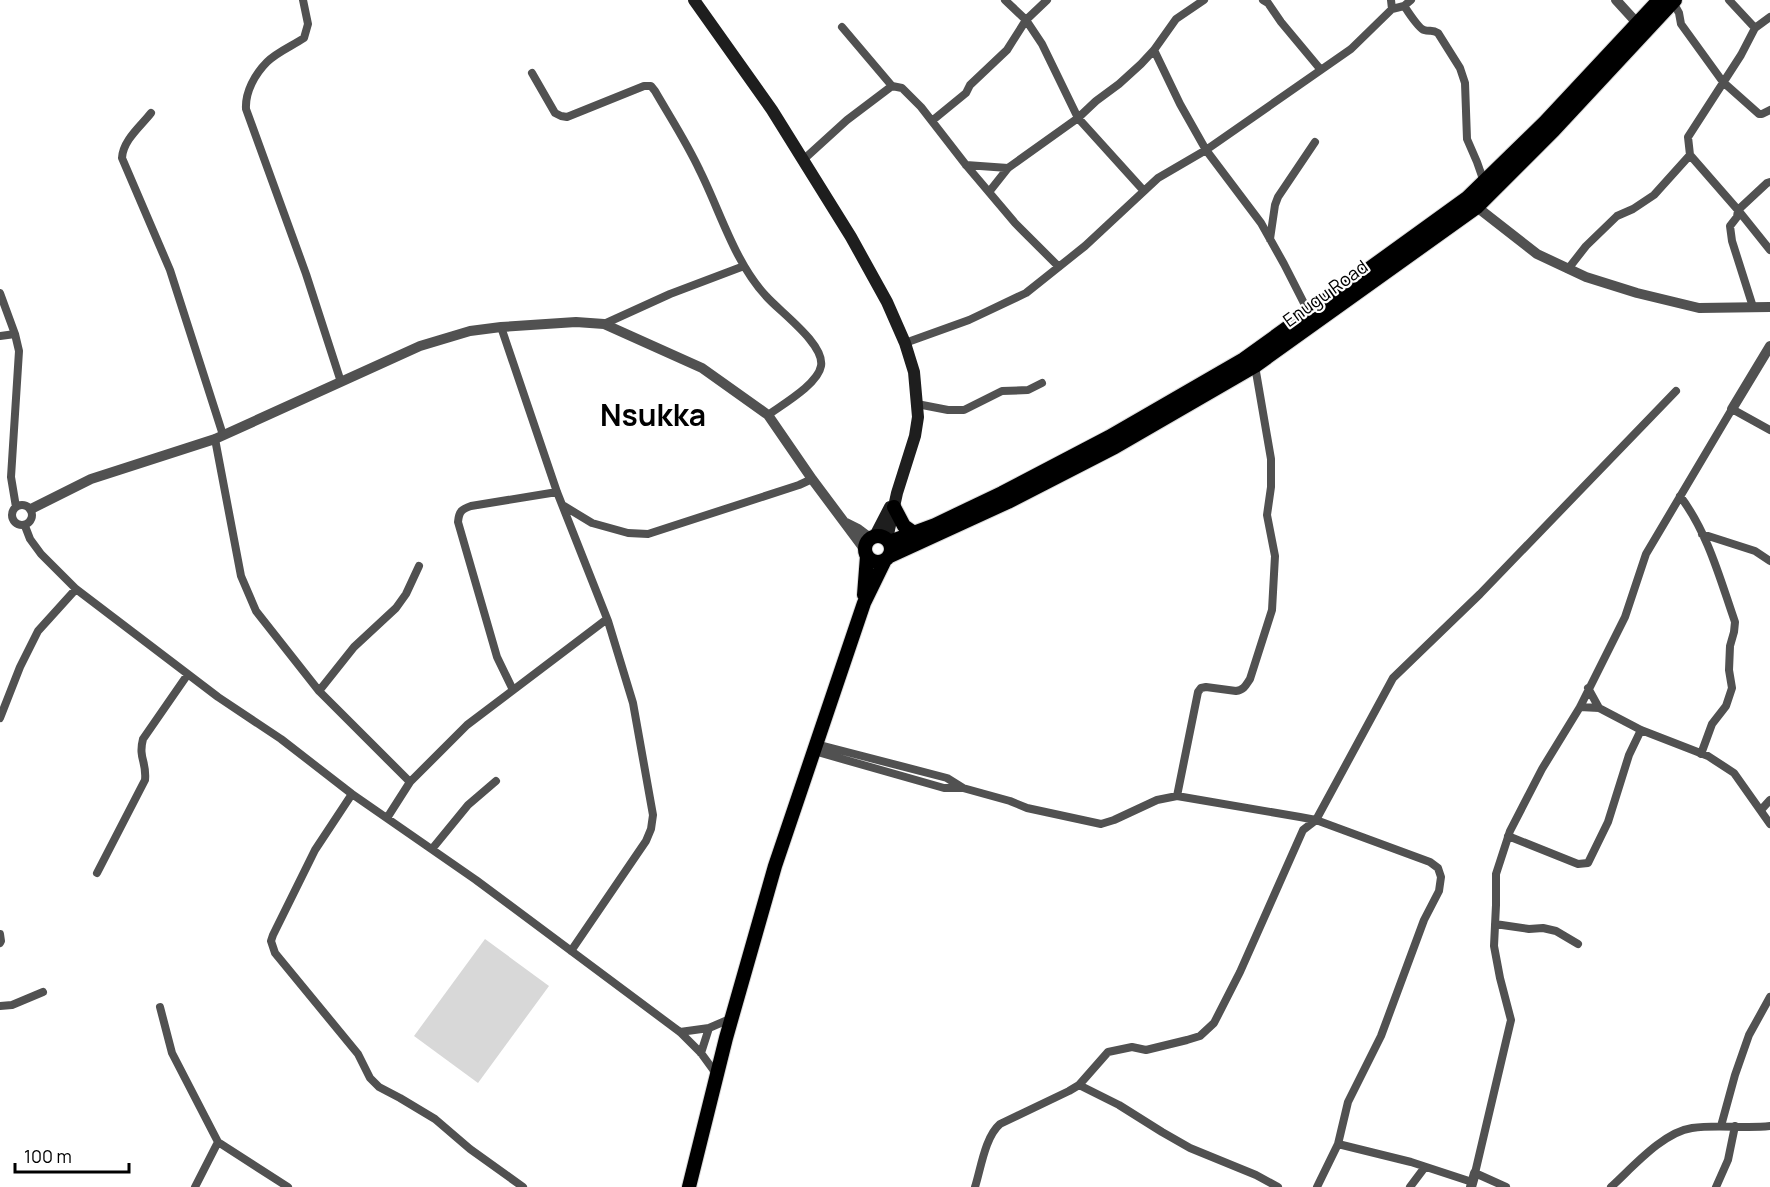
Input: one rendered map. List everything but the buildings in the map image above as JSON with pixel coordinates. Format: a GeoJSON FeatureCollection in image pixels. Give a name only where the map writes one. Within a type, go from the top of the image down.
{"type":"FeatureCollection","features":[{"type":"Feature","properties":{"kind":"main road"},"geometry":{"type":"LineString","coordinates":[[689,1187],[726,1038],[775,866],[864,603],[876,544],[897,493],[915,436],[918,417],[914,372],[887,302],[851,237],[772,110],[694,0]]}},
{"type":"Feature","properties":{"kind":"main road"},"geometry":{"type":"LineString","coordinates":[[876,544],[935,525],[1002,493],[1109,437],[1245,359],[1472,203],[1484,182],[1545,122],[1637,23],[1669,1]]}},
{"type":"Feature","properties":{"kind":"main road","name":"Enugu Road"},"geometry":{"type":"LineString","coordinates":[[887,558],[1008,502],[1115,447],[1255,366],[1472,203],[1554,130],[1669,1]]}},
{"type":"Feature","properties":{"kind":"main road"},"geometry":{"type":"LineString","coordinates":[[887,558],[875,562],[876,544],[894,507],[897,493]]}},
{"type":"Feature","properties":{"kind":"main road"},"geometry":{"type":"LineString","coordinates":[[894,507],[904,526],[914,533]]}},
{"type":"Feature","properties":{"kind":"main road"},"geometry":{"type":"LineString","coordinates":[[864,603],[891,549],[876,544]]}},
{"type":"Feature","properties":{"kind":"street"},"geometry":{"type":"LineString","coordinates":[[303,0],[308,24],[304,38],[268,61],[255,77],[245,101],[246,110],[306,274],[341,382]]}},
{"type":"Feature","properties":{"kind":"street"},"geometry":{"type":"LineString","coordinates":[[1005,0],[1026,20],[1042,44],[1078,118],[1144,191]]}},
{"type":"Feature","properties":{"kind":"street"},"geometry":{"type":"LineString","coordinates":[[933,120],[966,93],[970,85],[1007,50],[1026,20],[1047,0]]}},
{"type":"Feature","properties":{"kind":"street"},"geometry":{"type":"LineString","coordinates":[[989,192],[1008,168],[1078,118],[1134,71],[1154,50],[1176,19],[1204,0]]}},
{"type":"Feature","properties":{"kind":"street"},"geometry":{"type":"LineString","coordinates":[[1263,0],[1268,3],[1321,70]]}},
{"type":"Feature","properties":{"kind":"street"},"geometry":{"type":"LineString","coordinates":[[1616,0],[1637,23]]}},
{"type":"Feature","properties":{"kind":"street"},"geometry":{"type":"LineString","coordinates":[[1729,0],[1755,28]]}},
{"type":"Feature","properties":{"kind":"street"},"geometry":{"type":"LineString","coordinates":[[1669,1],[1679,14],[1682,24],[1723,82],[1759,114],[1770,110]]}},
{"type":"Feature","properties":{"kind":"street"},"geometry":{"type":"LineString","coordinates":[[904,343],[969,320],[1026,293],[1085,246],[1158,178],[1206,150],[1351,48],[1391,5],[1408,3],[1420,27],[1438,33],[1460,68],[1465,83],[1467,139],[1484,182]]}},
{"type":"Feature","properties":{"kind":"street"},"geometry":{"type":"LineString","coordinates":[[1770,17],[1755,28],[1742,55],[1688,137],[1690,155],[1770,250]]}},
{"type":"Feature","properties":{"kind":"street"},"geometry":{"type":"LineString","coordinates":[[842,27],[892,86],[902,88],[933,120],[966,165],[1015,223],[1059,267]]}},
{"type":"Feature","properties":{"kind":"street"},"geometry":{"type":"LineString","coordinates":[[1154,50],[1180,104],[1206,150],[1261,223],[1309,313]]}},
{"type":"Feature","properties":{"kind":"street"},"geometry":{"type":"LineString","coordinates":[[532,73],[555,113],[567,117],[644,86],[651,86],[655,91],[700,169],[744,266],[765,296],[813,342],[821,357],[821,367],[817,377],[768,415]]}},
{"type":"Feature","properties":{"kind":"street"},"geometry":{"type":"LineString","coordinates":[[803,160],[847,120],[892,86]]}},
{"type":"Feature","properties":{"kind":"street"},"geometry":{"type":"LineString","coordinates":[[151,113],[127,143],[122,158],[170,270],[219,437],[241,576],[256,612],[319,691],[410,782]]}},
{"type":"Feature","properties":{"kind":"street"},"geometry":{"type":"LineString","coordinates":[[1270,240],[1278,197],[1315,142]]}},
{"type":"Feature","properties":{"kind":"street"},"geometry":{"type":"LineString","coordinates":[[1568,269],[1586,246],[1617,216],[1633,209],[1654,195],[1690,155]]}},
{"type":"Feature","properties":{"kind":"street"},"geometry":{"type":"LineString","coordinates":[[966,165],[1008,168]]}},
{"type":"Feature","properties":{"kind":"street"},"geometry":{"type":"LineString","coordinates":[[1753,307],[1730,233],[1730,226],[1737,217],[1738,210],[1770,182]]}},
{"type":"Feature","properties":{"kind":"street"},"geometry":{"type":"LineString","coordinates":[[1472,203],[1537,254],[1586,277],[1637,293],[1699,308],[1770,307]]}},
{"type":"Feature","properties":{"kind":"street"},"geometry":{"type":"LineString","coordinates":[[604,324],[670,294],[744,266]]}},
{"type":"Feature","properties":{"kind":"street"},"geometry":{"type":"LineString","coordinates":[[0,293],[19,351],[11,477],[15,507],[11,516],[16,524],[25,526]]}},
{"type":"Feature","properties":{"kind":"street"},"geometry":{"type":"LineString","coordinates":[[31,510],[91,480],[219,437],[420,346],[470,332],[501,327],[576,322],[604,324],[702,368],[768,415],[812,479],[846,523],[858,529],[876,544]]}},
{"type":"Feature","properties":{"kind":"street"},"geometry":{"type":"LineString","coordinates":[[501,327],[557,492],[607,619],[633,703],[653,815],[646,841],[571,951]]}},
{"type":"Feature","properties":{"kind":"street"},"geometry":{"type":"LineString","coordinates":[[0,336],[15,334]]}},
{"type":"Feature","properties":{"kind":"street"},"geometry":{"type":"LineString","coordinates":[[1473,1181],[1511,1020],[1494,946],[1496,874],[1508,836],[1542,769],[1580,707],[1625,617],[1646,554],[1770,346]]}},
{"type":"Feature","properties":{"kind":"street"},"geometry":{"type":"LineString","coordinates":[[1178,796],[1198,692],[1201,688],[1206,687],[1236,691],[1246,687],[1272,610],[1275,556],[1267,515],[1271,488],[1271,459],[1255,366]]}},
{"type":"Feature","properties":{"kind":"street"},"geometry":{"type":"LineString","coordinates":[[917,404],[948,410],[964,410],[1002,391],[1028,390],[1042,383]]}},
{"type":"Feature","properties":{"kind":"street"},"geometry":{"type":"LineString","coordinates":[[975,1187],[989,1141],[995,1129],[1007,1120],[1078,1085],[1108,1052],[1132,1047],[1146,1050],[1188,1040],[1200,1036],[1214,1023],[1240,972],[1303,830],[1316,820],[1393,678],[1480,594],[1676,391]]}},
{"type":"Feature","properties":{"kind":"street"},"geometry":{"type":"LineString","coordinates":[[1732,409],[1770,430]]}},
{"type":"Feature","properties":{"kind":"street"},"geometry":{"type":"LineString","coordinates":[[564,506],[592,523],[628,533],[648,534],[812,479]]}},
{"type":"Feature","properties":{"kind":"street"},"geometry":{"type":"LineString","coordinates":[[513,690],[497,657],[458,522],[459,514],[462,508],[557,492]]}},
{"type":"Feature","properties":{"kind":"street"},"geometry":{"type":"LineString","coordinates":[[1680,496],[1691,510],[1710,551],[1735,621],[1730,646],[1729,670],[1732,688],[1726,706],[1712,724],[1701,754]]}},
{"type":"Feature","properties":{"kind":"street"},"geometry":{"type":"LineString","coordinates":[[15,507],[22,505],[31,510],[32,517],[25,526]]}},
{"type":"Feature","properties":{"kind":"street"},"geometry":{"type":"LineString","coordinates":[[574,532],[592,523]]}},
{"type":"Feature","properties":{"kind":"street"},"geometry":{"type":"LineString","coordinates":[[25,526],[41,554],[76,589],[188,675],[281,739],[352,794],[432,849],[680,1032],[701,1053],[717,1075]]}},
{"type":"Feature","properties":{"kind":"street"},"geometry":{"type":"LineString","coordinates":[[1702,534],[1755,551],[1770,561]]}},
{"type":"Feature","properties":{"kind":"street"},"geometry":{"type":"LineString","coordinates":[[319,691],[354,647],[396,608],[406,594],[419,566]]}},
{"type":"Feature","properties":{"kind":"street"},"geometry":{"type":"LineString","coordinates":[[0,714],[38,631],[76,589]]}},
{"type":"Feature","properties":{"kind":"street"},"geometry":{"type":"LineString","coordinates":[[387,818],[410,782],[466,724],[607,619]]}},
{"type":"Feature","properties":{"kind":"street"},"geometry":{"type":"LineString","coordinates":[[97,873],[145,780],[146,769],[140,750],[143,739],[188,675]]}},
{"type":"Feature","properties":{"kind":"street"},"geometry":{"type":"LineString","coordinates":[[1588,688],[1599,708]]}},
{"type":"Feature","properties":{"kind":"street"},"geometry":{"type":"LineString","coordinates":[[1580,707],[1599,708],[1641,730],[1701,754],[1734,773],[1770,824]]}},
{"type":"Feature","properties":{"kind":"street"},"geometry":{"type":"LineString","coordinates":[[1508,836],[1578,864],[1588,863],[1608,822],[1629,755],[1641,730]]}},
{"type":"Feature","properties":{"kind":"street"},"geometry":{"type":"LineString","coordinates":[[815,747],[944,788],[963,788],[1027,808],[1101,824],[1157,800],[1178,796],[1316,820],[1430,862],[1438,868],[1441,877],[1439,891],[1424,920],[1381,1036],[1348,1102],[1338,1144],[1317,1187]]}},
{"type":"Feature","properties":{"kind":"street"},"geometry":{"type":"LineString","coordinates":[[432,849],[468,805],[496,781]]}},
{"type":"Feature","properties":{"kind":"street"},"geometry":{"type":"LineString","coordinates":[[352,794],[315,850],[273,934],[272,947],[284,965],[357,1054],[369,1078],[379,1088],[435,1119],[470,1149],[524,1187]]}},
{"type":"Feature","properties":{"kind":"street"},"geometry":{"type":"LineString","coordinates":[[1761,810],[1770,800]]}},
{"type":"Feature","properties":{"kind":"street"},"geometry":{"type":"LineString","coordinates":[[1300,817],[1303,830]]}},
{"type":"Feature","properties":{"kind":"street"},"geometry":{"type":"LineString","coordinates":[[1495,924],[1529,929],[1544,928],[1556,931],[1578,944]]}},
{"type":"Feature","properties":{"kind":"street"},"geometry":{"type":"LineString","coordinates":[[0,934],[0,943]]}},
{"type":"Feature","properties":{"kind":"street"},"geometry":{"type":"LineString","coordinates":[[0,1006],[12,1005],[43,992]]}},
{"type":"Feature","properties":{"kind":"street"},"geometry":{"type":"LineString","coordinates":[[1720,1126],[1749,1035],[1770,997]]}},
{"type":"Feature","properties":{"kind":"street"},"geometry":{"type":"LineString","coordinates":[[160,1007],[172,1053],[218,1142],[288,1187]]}},
{"type":"Feature","properties":{"kind":"street"},"geometry":{"type":"LineString","coordinates":[[680,1032],[709,1028],[732,1017]]}},
{"type":"Feature","properties":{"kind":"street"},"geometry":{"type":"LineString","coordinates":[[709,1028],[726,1038]]}},
{"type":"Feature","properties":{"kind":"street"},"geometry":{"type":"LineString","coordinates":[[701,1053],[709,1028]]}},
{"type":"Feature","properties":{"kind":"street"},"geometry":{"type":"LineString","coordinates":[[701,1053],[722,1055]]}},
{"type":"Feature","properties":{"kind":"street"},"geometry":{"type":"LineString","coordinates":[[1078,1085],[1119,1105],[1190,1148],[1256,1175],[1278,1187]]}},
{"type":"Feature","properties":{"kind":"street"},"geometry":{"type":"LineString","coordinates":[[1611,1187],[1662,1142],[1678,1132],[1690,1128],[1720,1126],[1770,1126]]}},
{"type":"Feature","properties":{"kind":"street"},"geometry":{"type":"LineString","coordinates":[[1716,1187],[1728,1160],[1735,1126]]}},
{"type":"Feature","properties":{"kind":"street"},"geometry":{"type":"LineString","coordinates":[[195,1187],[218,1142]]}},
{"type":"Feature","properties":{"kind":"street"},"geometry":{"type":"LineString","coordinates":[[1338,1144],[1473,1181],[1506,1187]]}},
{"type":"Feature","properties":{"kind":"street"},"geometry":{"type":"LineString","coordinates":[[1410,1187],[1425,1167]]}},
{"type":"Feature","properties":{"kind":"shaded area"},"geometry":{"type":"Polygon","coordinates":[[[485,939],[549,986],[478,1083],[414,1036],[485,939]]]}},
{"type":"Feature","properties":{"kind":"district","name":"Nsukka"},"geometry":{"type":"Point","coordinates":[653,414]}}]}
